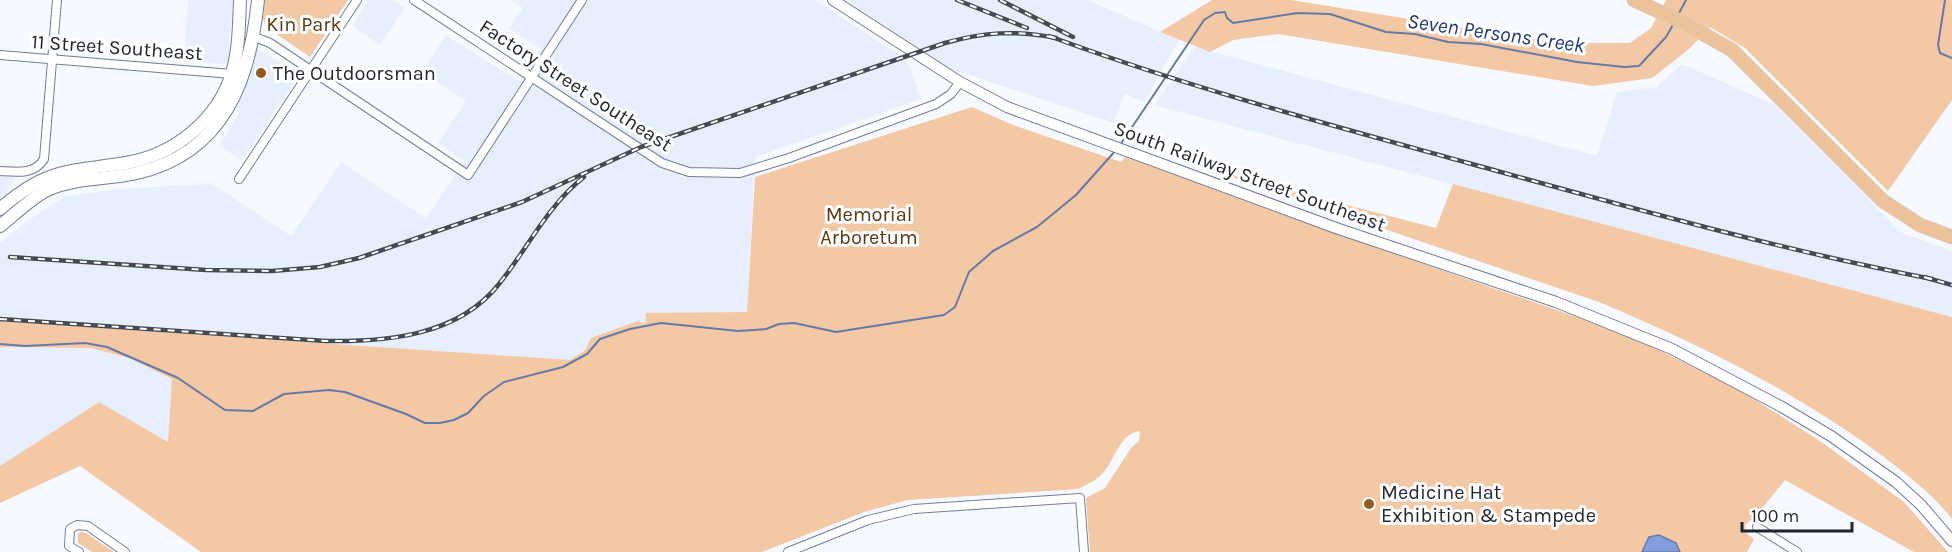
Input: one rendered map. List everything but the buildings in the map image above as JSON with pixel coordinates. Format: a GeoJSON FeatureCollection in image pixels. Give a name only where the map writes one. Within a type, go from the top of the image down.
{"type":"FeatureCollection","features":[{"type":"Feature","properties":{"kind":"main road"},"geometry":{"type":"LineString","coordinates":[[0,226],[41,194],[57,186],[83,179],[150,170],[178,157],[203,131],[232,74],[240,0]]}},
{"type":"Feature","properties":{"kind":"main road"},"geometry":{"type":"LineString","coordinates":[[0,209],[32,184],[54,174],[140,160],[203,131],[220,120],[239,89],[258,0]]}},
{"type":"Feature","properties":{"kind":"main road"},"geometry":{"type":"LineString","coordinates":[[1640,3],[1682,22],[1732,50],[1883,201],[1920,225],[1952,237]]}},
{"type":"Feature","properties":{"kind":"street"},"geometry":{"type":"LineString","coordinates":[[0,171],[24,172],[38,167],[45,156],[57,0]]}},
{"type":"Feature","properties":{"kind":"street"},"geometry":{"type":"LineString","coordinates":[[239,179],[357,0]]}},
{"type":"Feature","properties":{"kind":"street","name":"Factory Street Southeast"},"geometry":{"type":"LineString","coordinates":[[414,0],[662,163],[682,170],[706,174],[751,170],[873,129],[943,101],[960,82]]}},
{"type":"Feature","properties":{"kind":"street"},"geometry":{"type":"LineString","coordinates":[[252,36],[270,43],[468,175],[582,0]]}},
{"type":"Feature","properties":{"kind":"street","name":"South Railway Street Southeast"},"geometry":{"type":"LineString","coordinates":[[833,0],[960,82],[1007,107],[1336,228],[1556,302],[1672,349],[1782,407],[1831,436],[1896,482],[1921,505],[1952,541]]}},
{"type":"Feature","properties":{"kind":"street","name":"11 Street Southeast"},"geometry":{"type":"LineString","coordinates":[[0,55],[232,74]]}},
{"type":"Feature","properties":{"kind":"street"},"geometry":{"type":"LineString","coordinates":[[788,552],[868,520],[914,509],[1080,498],[1084,552]]}},
{"type":"Feature","properties":{"kind":"street"},"geometry":{"type":"LineString","coordinates":[[79,552],[69,546],[68,537],[70,530],[77,525],[88,526],[125,552]]}},
{"type":"Feature","properties":{"kind":"street"},"geometry":{"type":"LineString","coordinates":[[1757,526],[1797,552]]}},
{"type":"Feature","properties":{"kind":"shaded area"},"geometry":{"type":"Polygon","coordinates":[[[188,0],[233,0],[228,60],[225,64],[184,61],[188,0]]]}},
{"type":"Feature","properties":{"kind":"shaded area"},"geometry":{"type":"Polygon","coordinates":[[[369,0],[392,0],[405,8],[380,45],[352,26],[369,0]]]}},
{"type":"Feature","properties":{"kind":"shaded area"},"geometry":{"type":"Polygon","coordinates":[[[511,0],[815,0],[908,61],[921,99],[755,157],[747,312],[646,313],[645,324],[591,338],[585,349],[570,360],[0,321],[0,243],[26,222],[66,196],[120,189],[212,184],[291,236],[341,162],[426,218],[464,161],[438,143],[466,101],[422,72],[446,35],[520,82],[541,49],[509,28],[523,8],[511,0]]]}},
{"type":"Feature","properties":{"kind":"shaded area"},"geometry":{"type":"Polygon","coordinates":[[[847,0],[1088,0],[1179,40],[1144,102],[1124,93],[1114,123],[949,68],[847,0]]]}},
{"type":"Feature","properties":{"kind":"shaded area"},"geometry":{"type":"Polygon","coordinates":[[[1195,47],[1597,156],[1617,92],[1656,87],[1682,64],[1775,105],[1902,233],[1952,251],[1952,317],[1154,105],[1195,47]]]}},
{"type":"Feature","properties":{"kind":"shaded area"},"geometry":{"type":"Polygon","coordinates":[[[259,50],[299,74],[242,161],[219,145],[239,114],[237,109],[259,50]]]}},
{"type":"Feature","properties":{"kind":"shaded area"},"geometry":{"type":"Polygon","coordinates":[[[0,165],[19,166],[6,197],[0,201],[0,165]]]}},
{"type":"Feature","properties":{"kind":"shaded area"},"geometry":{"type":"Polygon","coordinates":[[[0,347],[91,348],[129,358],[172,379],[168,443],[99,402],[0,466],[0,347]]]}},
{"type":"Feature","properties":{"kind":"green space","name":"Kin Park"},"geometry":{"type":"Polygon","coordinates":[[[265,0],[348,0],[310,57],[266,27],[263,19],[265,0]]]}},
{"type":"Feature","properties":{"kind":"green space"},"geometry":{"type":"Polygon","coordinates":[[[1212,0],[1291,0],[1558,43],[1630,43],[1651,28],[1666,0],[1952,0],[1952,100],[1888,191],[1745,48],[1710,27],[1689,49],[1652,78],[1593,86],[1278,34],[1233,40],[1210,52],[1160,32],[1212,0]]]}},
{"type":"Feature","properties":{"kind":"green space","name":"Memorial Arboretum"},"geometry":{"type":"Polygon","coordinates":[[[972,107],[1013,125],[1121,162],[1126,156],[1337,234],[1626,334],[1738,389],[1820,441],[1904,502],[1948,552],[1914,552],[1785,480],[1755,517],[1746,524],[1745,532],[1754,539],[1747,552],[1090,552],[1086,498],[1105,488],[1131,448],[1139,441],[1140,431],[1132,433],[1121,443],[1109,465],[1099,477],[1078,489],[908,500],[864,512],[762,552],[201,552],[80,466],[0,503],[0,466],[99,402],[168,442],[172,379],[129,358],[91,348],[0,347],[0,321],[570,360],[585,350],[591,338],[638,321],[645,324],[646,313],[747,312],[755,177],[972,107]]]}},
{"type":"Feature","properties":{"kind":"green space"},"geometry":{"type":"Polygon","coordinates":[[[1205,168],[1436,228],[1453,184],[1952,317],[1952,519],[1920,486],[1851,433],[1782,390],[1710,352],[1599,302],[1205,168]]]}},
{"type":"Feature","properties":{"kind":"green space"},"geometry":{"type":"Polygon","coordinates":[[[81,532],[114,552],[92,552],[78,543],[78,534],[81,532]]]}},
{"type":"Feature","properties":{"kind":"water"},"geometry":{"type":"Polygon","coordinates":[[[1659,535],[1676,543],[1680,552],[1642,552],[1649,537],[1659,535]]]}},
{"type":"Feature","properties":{"kind":"waterway","name":"Seven Persons Creek"},"geometry":{"type":"LineString","coordinates":[[1678,15],[1686,0]]}},
{"type":"Feature","properties":{"kind":"waterway"},"geometry":{"type":"LineString","coordinates":[[1945,0],[1938,45],[1940,53],[1952,58]]}},
{"type":"Feature","properties":{"kind":"waterway","name":"Seven Persons Creek"},"geometry":{"type":"LineString","coordinates":[[1120,145],[1204,20],[1215,13],[1225,12],[1227,18],[1233,23],[1297,13],[1330,14],[1386,32],[1415,34],[1448,42],[1481,44],[1577,62],[1624,67],[1639,66],[1666,37],[1674,23]]}},
{"type":"Feature","properties":{"kind":"waterway","name":"Seven Persons Creek"},"geometry":{"type":"LineString","coordinates":[[0,344],[25,346],[85,343],[107,347],[178,378],[225,410],[253,411],[284,394],[329,390],[345,392],[425,423],[440,423],[454,420],[468,413],[484,396],[504,382],[563,367],[587,354],[600,339],[630,329],[661,323],[738,331],[766,329],[779,324],[794,323],[836,332],[944,315],[955,307],[969,272],[993,251],[1037,227],[1076,195],[1116,150]]}},
{"type":"Feature","properties":{"kind":"railway"},"geometry":{"type":"LineString","coordinates":[[957,0],[1027,28]]}},
{"type":"Feature","properties":{"kind":"railway"},"geometry":{"type":"LineString","coordinates":[[1000,0],[1073,37]]}},
{"type":"Feature","properties":{"kind":"railway"},"geometry":{"type":"LineString","coordinates":[[10,257],[206,270],[272,271],[320,267],[359,258],[522,202],[641,147],[945,43],[973,36],[1000,33],[1056,38]]}},
{"type":"Feature","properties":{"kind":"railway"},"geometry":{"type":"LineString","coordinates":[[1049,36],[1205,88],[1468,163],[1757,240],[1932,279]]}},
{"type":"Feature","properties":{"kind":"railway"},"geometry":{"type":"LineString","coordinates":[[0,319],[326,341],[373,340],[420,332],[463,315],[482,301],[499,284],[559,201],[584,177]]}},
{"type":"Feature","properties":{"kind":"railway"},"geometry":{"type":"LineString","coordinates":[[1924,277],[1952,285]]}},
{"type":"Feature","properties":{"kind":"place","name":"The Outdoorsman"},"geometry":{"type":"Point","coordinates":[261,73]}},
{"type":"Feature","properties":{"kind":"place","name":"Medicine Hat Exhibition & Stampede"},"geometry":{"type":"Point","coordinates":[1369,504]}}]}
